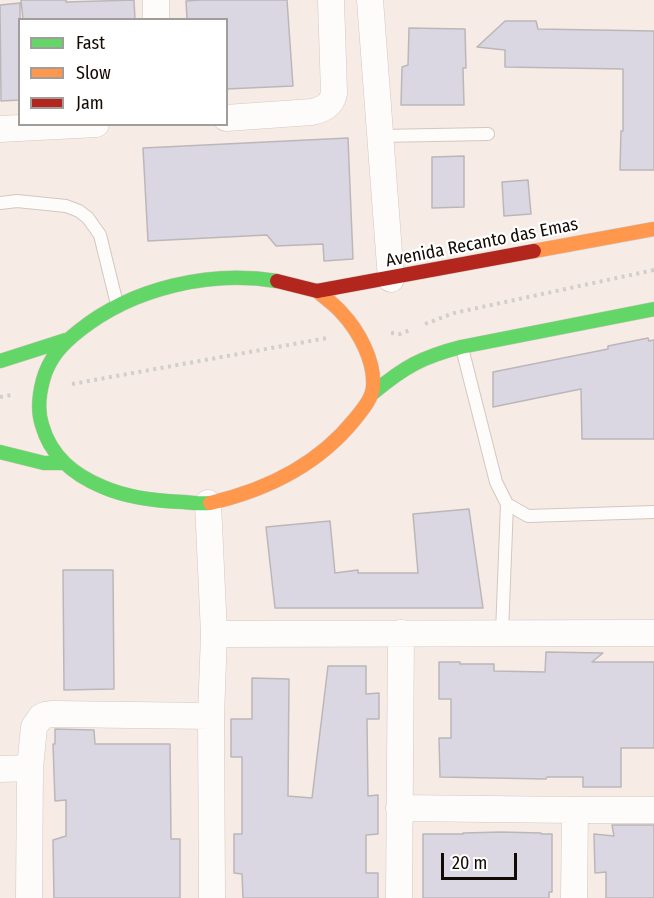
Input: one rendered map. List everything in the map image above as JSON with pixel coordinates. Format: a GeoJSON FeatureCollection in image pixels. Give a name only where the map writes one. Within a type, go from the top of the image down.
{"type":"FeatureCollection","features":[{"type":"Feature","properties":{"kind":"main road","name":"Avenida Recanto das Emas"},"geometry":{"type":"LineString","coordinates":[[317,291],[654,229]]}},
{"type":"Feature","properties":{"kind":"main road"},"geometry":{"type":"LineString","coordinates":[[373,393],[370,360],[357,332],[343,314],[317,291],[251,278],[199,280],[160,290],[117,306],[66,340],[46,369],[38,406],[41,428],[61,463],[86,480],[125,496],[156,501],[208,503],[259,489],[288,476],[318,457],[352,423],[373,393],[398,373],[431,356],[461,347],[654,309]]}},
{"type":"Feature","properties":{"kind":"main road"},"geometry":{"type":"LineString","coordinates":[[0,361],[66,340]]}},
{"type":"Feature","properties":{"kind":"main road"},"geometry":{"type":"LineString","coordinates":[[0,452],[44,463],[61,463]]}},
{"type":"Feature","properties":{"kind":"street"},"geometry":{"type":"LineString","coordinates":[[156,0],[156,18]]}},
{"type":"Feature","properties":{"kind":"street"},"geometry":{"type":"LineString","coordinates":[[228,118],[312,112],[321,110],[331,102],[334,93],[331,0]]}},
{"type":"Feature","properties":{"kind":"street"},"geometry":{"type":"LineString","coordinates":[[370,0],[391,279]]}},
{"type":"Feature","properties":{"kind":"street"},"geometry":{"type":"LineString","coordinates":[[0,129],[58,126]]}},
{"type":"Feature","properties":{"kind":"street"},"geometry":{"type":"LineString","coordinates":[[208,503],[214,634],[211,716],[212,898]]}},
{"type":"Feature","properties":{"kind":"street"},"geometry":{"type":"LineString","coordinates":[[399,898],[401,633]]}},
{"type":"Feature","properties":{"kind":"street"},"geometry":{"type":"LineString","coordinates":[[214,634],[654,633]]}},
{"type":"Feature","properties":{"kind":"street"},"geometry":{"type":"LineString","coordinates":[[29,898],[30,768],[34,727],[37,722],[45,715],[53,714],[211,716]]}},
{"type":"Feature","properties":{"kind":"street"},"geometry":{"type":"LineString","coordinates":[[0,769],[30,768]]}},
{"type":"Feature","properties":{"kind":"street"},"geometry":{"type":"LineString","coordinates":[[399,808],[654,810]]}},
{"type":"Feature","properties":{"kind":"street"},"geometry":{"type":"LineString","coordinates":[[574,898],[575,810]]}},
{"type":"Feature","properties":{"kind":"lane"},"geometry":{"type":"LineString","coordinates":[[380,136],[488,134]]}},
{"type":"Feature","properties":{"kind":"lane"},"geometry":{"type":"LineString","coordinates":[[0,203],[17,201],[66,206],[79,211],[88,218],[100,235],[117,306]]}},
{"type":"Feature","properties":{"kind":"lane"},"geometry":{"type":"LineString","coordinates":[[461,347],[496,482],[507,504],[502,633]]}},
{"type":"Feature","properties":{"kind":"lane"},"geometry":{"type":"LineString","coordinates":[[507,504],[528,516],[654,512]]}},
{"type":"Feature","properties":{"kind":"building"},"geometry":{"type":"Polygon","coordinates":[[[21,0],[66,0],[66,2],[134,0],[135,18],[23,18],[21,0]]]}},
{"type":"Feature","properties":{"kind":"building"},"geometry":{"type":"Polygon","coordinates":[[[287,0],[293,86],[228,89],[228,18],[187,18],[186,1],[287,0]]]}},
{"type":"Feature","properties":{"kind":"building"},"geometry":{"type":"Polygon","coordinates":[[[20,3],[18,100],[1,101],[0,5],[20,3]]]}},
{"type":"Feature","properties":{"kind":"building"},"geometry":{"type":"Polygon","coordinates":[[[505,21],[536,21],[538,29],[654,31],[654,170],[620,170],[621,131],[623,131],[623,69],[505,67],[505,50],[477,47],[505,21]]]}},
{"type":"Feature","properties":{"kind":"building"},"geometry":{"type":"Polygon","coordinates":[[[409,28],[465,29],[464,105],[401,105],[402,67],[408,65],[409,28]]]}},
{"type":"Feature","properties":{"kind":"building"},"geometry":{"type":"Polygon","coordinates":[[[348,138],[353,259],[324,261],[323,244],[276,246],[267,235],[148,241],[143,148],[348,138]]]}},
{"type":"Feature","properties":{"kind":"building"},"geometry":{"type":"Polygon","coordinates":[[[464,156],[464,207],[432,208],[432,157],[464,156]]]}},
{"type":"Feature","properties":{"kind":"building"},"geometry":{"type":"Polygon","coordinates":[[[528,180],[531,214],[504,216],[502,182],[528,180]]]}},
{"type":"Feature","properties":{"kind":"building"},"geometry":{"type":"Polygon","coordinates":[[[648,338],[649,341],[654,340],[654,439],[582,439],[581,389],[493,407],[493,372],[608,349],[608,346],[648,338]]]}},
{"type":"Feature","properties":{"kind":"building"},"geometry":{"type":"Polygon","coordinates":[[[469,509],[483,608],[275,608],[266,527],[330,521],[335,573],[358,570],[358,573],[418,573],[413,514],[469,509]]]}},
{"type":"Feature","properties":{"kind":"building"},"geometry":{"type":"Polygon","coordinates":[[[63,570],[113,570],[114,689],[64,690],[63,570]]]}},
{"type":"Feature","properties":{"kind":"building"},"geometry":{"type":"Polygon","coordinates":[[[546,652],[603,653],[592,662],[654,662],[654,748],[621,748],[621,787],[583,787],[583,777],[547,777],[546,779],[440,777],[439,738],[451,738],[451,699],[439,699],[439,662],[494,664],[494,671],[545,672],[546,652]]]}},
{"type":"Feature","properties":{"kind":"building"},"geometry":{"type":"Polygon","coordinates":[[[328,666],[366,666],[366,694],[379,693],[379,719],[367,719],[368,796],[378,795],[378,834],[366,835],[366,873],[378,873],[378,898],[243,898],[242,874],[234,873],[234,834],[242,834],[242,757],[231,757],[231,719],[252,719],[252,678],[289,679],[288,796],[312,798],[328,666]]]}},
{"type":"Feature","properties":{"kind":"building"},"geometry":{"type":"Polygon","coordinates":[[[55,729],[94,730],[95,744],[170,744],[171,839],[180,839],[180,898],[54,898],[53,840],[66,836],[66,800],[55,801],[53,744],[55,744],[55,729]]]}},
{"type":"Feature","properties":{"kind":"building"},"geometry":{"type":"Polygon","coordinates":[[[612,825],[654,825],[654,898],[606,898],[606,872],[595,873],[594,834],[614,836],[612,825]]]}},
{"type":"Feature","properties":{"kind":"building"},"geometry":{"type":"Polygon","coordinates":[[[501,832],[552,834],[552,892],[549,892],[549,898],[423,898],[423,834],[501,832]]]}},
{"type":"Feature","properties":{"kind":"traffic: fast"},"geometry":{"type":"LineString","coordinates":[[210,503],[163,501],[132,496],[103,487],[73,471],[51,446],[42,425],[39,402],[43,380],[53,358],[67,341],[101,315],[124,303],[148,293],[199,281],[225,278],[277,281]]}},
{"type":"Feature","properties":{"kind":"traffic: fast"},"geometry":{"type":"LineString","coordinates":[[373,393],[414,364],[447,351],[654,309]]}},
{"type":"Feature","properties":{"kind":"traffic: fast"},"geometry":{"type":"LineString","coordinates":[[0,361],[66,340]]}},
{"type":"Feature","properties":{"kind":"traffic: fast"},"geometry":{"type":"LineString","coordinates":[[0,452],[44,463],[61,463]]}},
{"type":"Feature","properties":{"kind":"traffic: slow"},"geometry":{"type":"LineString","coordinates":[[534,251],[654,229]]}},
{"type":"Feature","properties":{"kind":"traffic: slow"},"geometry":{"type":"LineString","coordinates":[[210,503],[252,491],[308,462],[340,435],[369,400],[373,377],[360,337],[335,306],[317,291]]}},
{"type":"Feature","properties":{"kind":"traffic: jam"},"geometry":{"type":"LineString","coordinates":[[277,281],[317,291],[534,251]]}}]}
